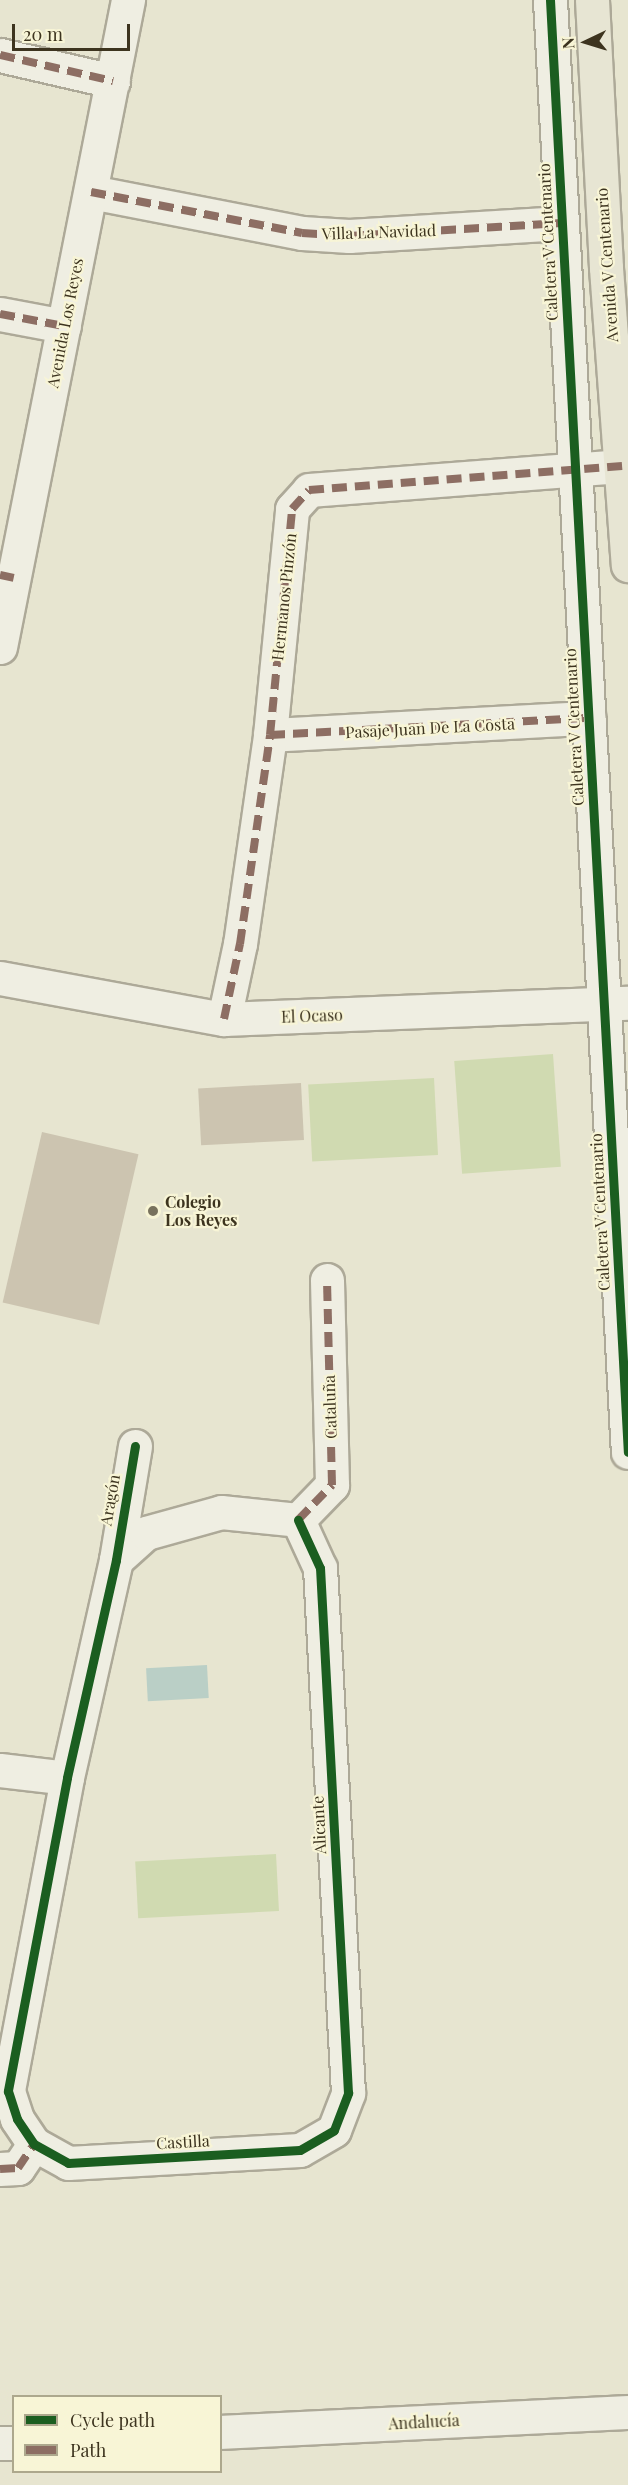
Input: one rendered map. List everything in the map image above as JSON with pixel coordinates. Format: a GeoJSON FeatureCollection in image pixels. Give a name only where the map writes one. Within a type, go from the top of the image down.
{"type":"FeatureCollection","features":[{"type":"Feature","properties":{"kind":"main road","name":"Avenida V Centenario"},"geometry":{"type":"LineString","coordinates":[[592,0],[606,268],[628,565]]}},
{"type":"Feature","properties":{"kind":"street","name":"Avenida Los Reyes"},"geometry":{"type":"LineString","coordinates":[[0,647],[7,577],[64,326],[128,0]]}},
{"type":"Feature","properties":{"kind":"street","name":"Caletera V Centenario"},"geometry":{"type":"LineString","coordinates":[[550,0],[589,717],[616,1003],[628,1452]]}},
{"type":"Feature","properties":{"kind":"street"},"geometry":{"type":"LineString","coordinates":[[0,56],[113,81]]}},
{"type":"Feature","properties":{"kind":"street","name":"Villa La Navidad"},"geometry":{"type":"LineString","coordinates":[[91,192],[302,233],[349,236],[562,223]]}},
{"type":"Feature","properties":{"kind":"street"},"geometry":{"type":"LineString","coordinates":[[0,314],[64,326]]}},
{"type":"Feature","properties":{"kind":"street","name":"Hermanos Pinzón"},"geometry":{"type":"LineString","coordinates":[[224,1019],[240,944],[270,735],[292,509],[309,490],[622,465]]}},
{"type":"Feature","properties":{"kind":"street","name":"Pasaje Juan De La Costa"},"geometry":{"type":"LineString","coordinates":[[270,735],[589,717]]}},
{"type":"Feature","properties":{"kind":"street","name":"El Ocaso"},"geometry":{"type":"LineString","coordinates":[[0,978],[224,1019],[616,1003]]}},
{"type":"Feature","properties":{"kind":"street","name":"Cataluña"},"geometry":{"type":"LineString","coordinates":[[298,1520],[332,1485],[327,1280]]}},
{"type":"Feature","properties":{"kind":"street","name":"Aragón"},"geometry":{"type":"LineString","coordinates":[[116,1560],[135,1446]]}},
{"type":"Feature","properties":{"kind":"street"},"geometry":{"type":"LineString","coordinates":[[0,2169],[18,2168],[34,2144],[17,2119],[8,2091],[67,1778],[116,1560],[146,1533],[221,1512],[298,1520]]}},
{"type":"Feature","properties":{"kind":"street","name":"Alicante"},"geometry":{"type":"LineString","coordinates":[[298,1520],[320,1568],[348,2093],[334,2130]]}},
{"type":"Feature","properties":{"kind":"street"},"geometry":{"type":"LineString","coordinates":[[0,1770],[67,1778]]}},
{"type":"Feature","properties":{"kind":"street","name":"Castilla"},"geometry":{"type":"LineString","coordinates":[[34,2144],[68,2163],[300,2150],[334,2130]]}},
{"type":"Feature","properties":{"kind":"street","name":"Andalucía"},"geometry":{"type":"LineString","coordinates":[[222,2432],[628,2412]]}},
{"type":"Feature","properties":{"kind":"green space"},"geometry":{"type":"Polygon","coordinates":[[[553,1054],[561,1167],[462,1174],[454,1061],[553,1054]]]}},
{"type":"Feature","properties":{"kind":"green space"},"geometry":{"type":"Polygon","coordinates":[[[434,1078],[438,1155],[312,1161],[308,1085],[434,1078]]]}},
{"type":"Feature","properties":{"kind":"green space"},"geometry":{"type":"Polygon","coordinates":[[[276,1854],[279,1911],[138,1918],[135,1861],[276,1854]]]}},
{"type":"Feature","properties":{"kind":"shaded area"},"geometry":{"type":"Polygon","coordinates":[[[207,1665],[209,1698],[148,1701],[146,1668],[207,1665]]]}},
{"type":"Feature","properties":{"kind":"building"},"geometry":{"type":"Polygon","coordinates":[[[301,1083],[304,1140],[201,1145],[198,1088],[301,1083]]]}},
{"type":"Feature","properties":{"kind":"building"},"geometry":{"type":"Polygon","coordinates":[[[42,1132],[138,1154],[99,1325],[3,1303],[42,1132]]]}},
{"type":"Feature","properties":{"kind":"marked path"},"geometry":{"type":"LineString","coordinates":[[0,55],[113,81]]}},
{"type":"Feature","properties":{"kind":"marked path"},"geometry":{"type":"LineString","coordinates":[[91,192],[302,233],[349,236],[562,223]]}},
{"type":"Feature","properties":{"kind":"marked path"},"geometry":{"type":"LineString","coordinates":[[0,314],[64,326]]}},
{"type":"Feature","properties":{"kind":"marked path"},"geometry":{"type":"LineString","coordinates":[[224,1019],[240,944],[270,735],[292,509],[309,490],[622,466]]}},
{"type":"Feature","properties":{"kind":"marked path"},"geometry":{"type":"LineString","coordinates":[[0,575],[14,578]]}},
{"type":"Feature","properties":{"kind":"marked path"},"geometry":{"type":"LineString","coordinates":[[270,735],[589,718]]}},
{"type":"Feature","properties":{"kind":"marked path"},"geometry":{"type":"LineString","coordinates":[[298,1520],[332,1485],[327,1280]]}},
{"type":"Feature","properties":{"kind":"marked path"},"geometry":{"type":"LineString","coordinates":[[0,2169],[18,2168],[34,2144]]}},
{"type":"Feature","properties":{"kind":"cycle path"},"geometry":{"type":"LineString","coordinates":[[550,0],[628,1452]]}},
{"type":"Feature","properties":{"kind":"cycle path"},"geometry":{"type":"LineString","coordinates":[[135,1446],[116,1560],[67,1778],[8,2091],[17,2119],[34,2144],[68,2163],[300,2150],[334,2130],[348,2093],[320,1568],[298,1520]]}},
{"type":"Feature","properties":{"kind":"place","name":"Colegio Los Reyes"},"geometry":{"type":"Point","coordinates":[153,1211]}}]}
